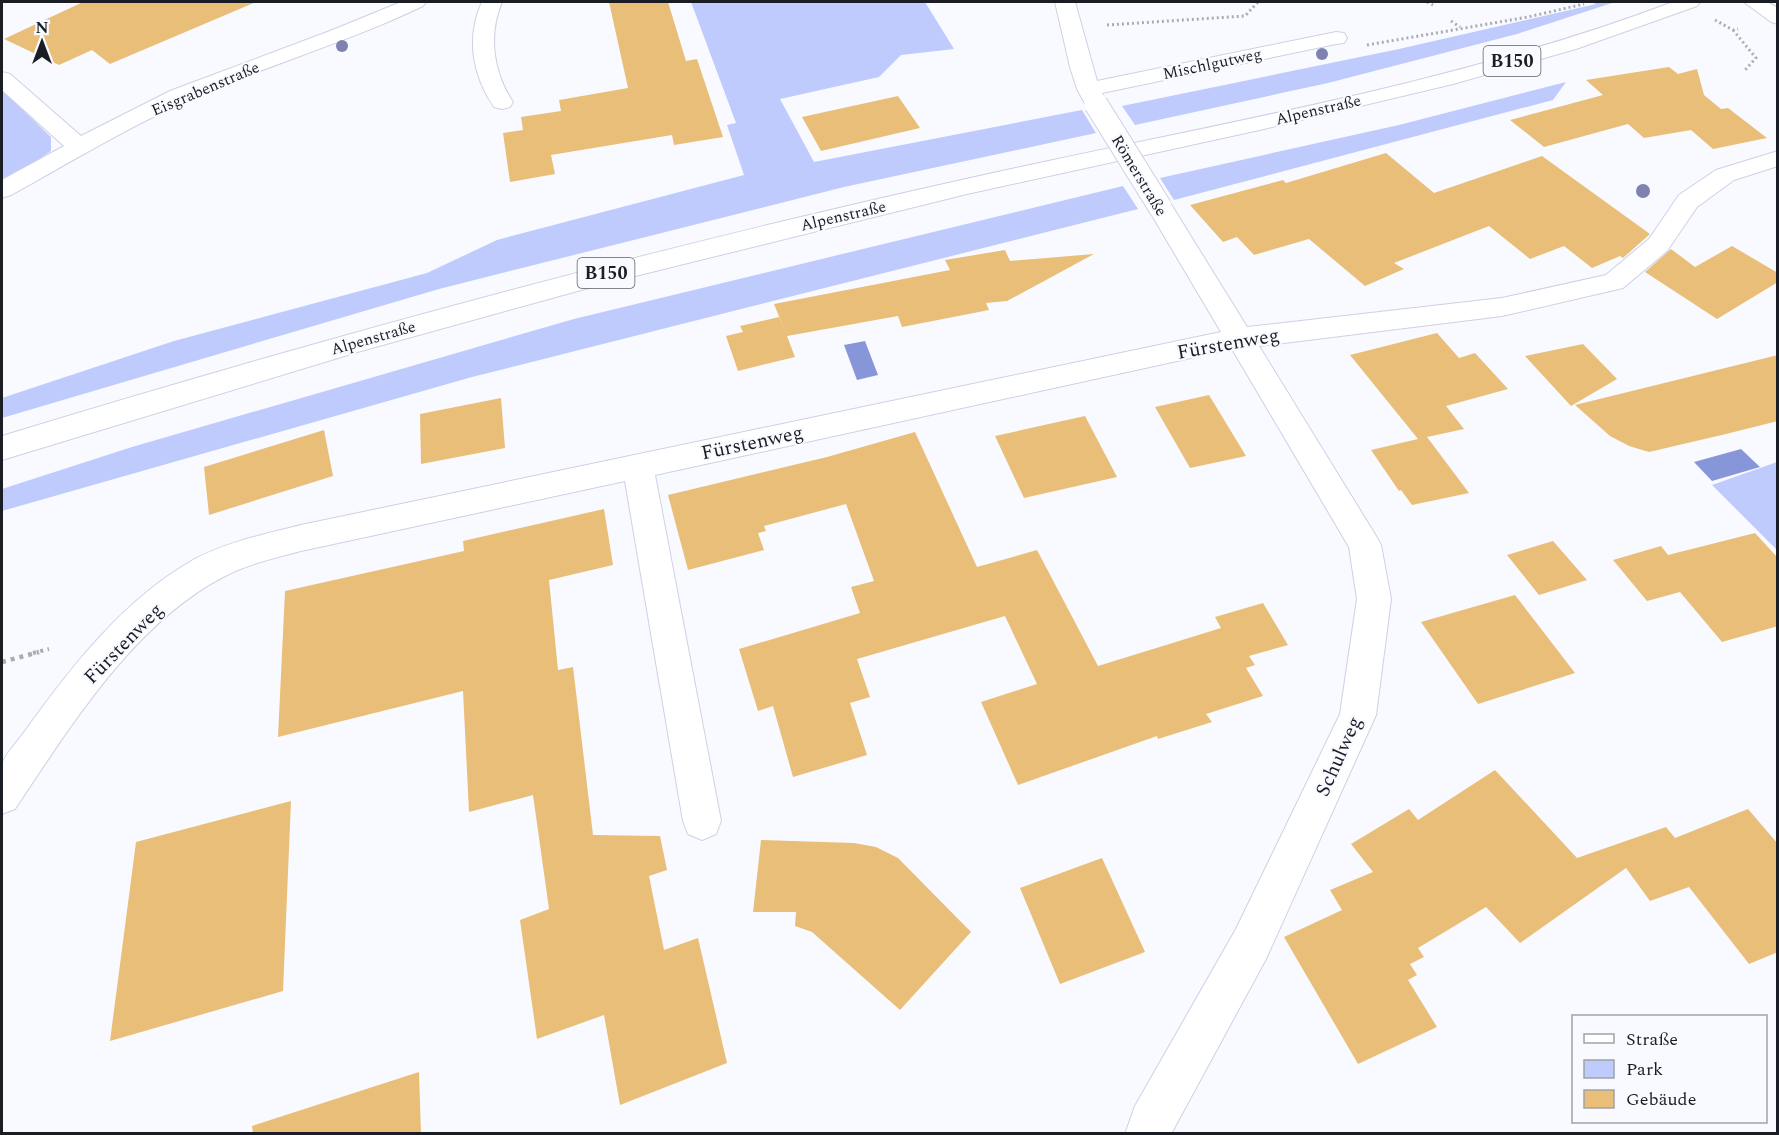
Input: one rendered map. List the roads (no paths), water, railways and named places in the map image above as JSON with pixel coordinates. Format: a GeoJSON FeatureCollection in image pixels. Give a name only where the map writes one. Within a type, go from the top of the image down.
{"type":"FeatureCollection","features":[{"type":"Feature","properties":{"kind":"street","name":"Eisgrabenstraße"},"geometry":{"type":"LineString","coordinates":[[2,190],[79,147],[202,86],[376,22],[416,2]]}},
{"type":"Feature","properties":{"kind":"street"},"geometry":{"type":"LineString","coordinates":[[492,2],[483,20],[482,36],[492,89],[502,102]]}},
{"type":"Feature","properties":{"kind":"street","name":"Römerstraße"},"geometry":{"type":"LineString","coordinates":[[1065,2],[1092,96],[1239,338]]}},
{"type":"Feature","properties":{"kind":"street","name":"Alpenstraße"},"geometry":{"type":"LineString","coordinates":[[2,448],[289,361],[590,277],[782,229],[1434,82],[1570,45],[1690,2]]}},
{"type":"Feature","properties":{"kind":"street"},"geometry":{"type":"LineString","coordinates":[[1754,2],[1778,18]]}},
{"type":"Feature","properties":{"kind":"street","name":"Mischlgutweg"},"geometry":{"type":"LineString","coordinates":[[1092,96],[1336,38]]}},
{"type":"Feature","properties":{"kind":"street"},"geometry":{"type":"LineString","coordinates":[[2,79],[79,147]]}},
{"type":"Feature","properties":{"kind":"street","name":"Fürstenweg"},"geometry":{"type":"LineString","coordinates":[[2,796],[50,726],[85,681],[149,611],[202,572],[245,553],[301,538],[1239,338],[1502,307],[1614,282],[1658,245],[1688,201],[1725,175],[1778,158]]}},
{"type":"Feature","properties":{"kind":"street","name":"Schulweg"},"geometry":{"type":"LineString","coordinates":[[1148,1134],[1151,1122],[1251,944],[1358,715],[1374,599],[1365,545],[1239,338]]}},
{"type":"Feature","properties":{"kind":"street"},"geometry":{"type":"LineString","coordinates":[[638,467],[702,821]]}}]}
